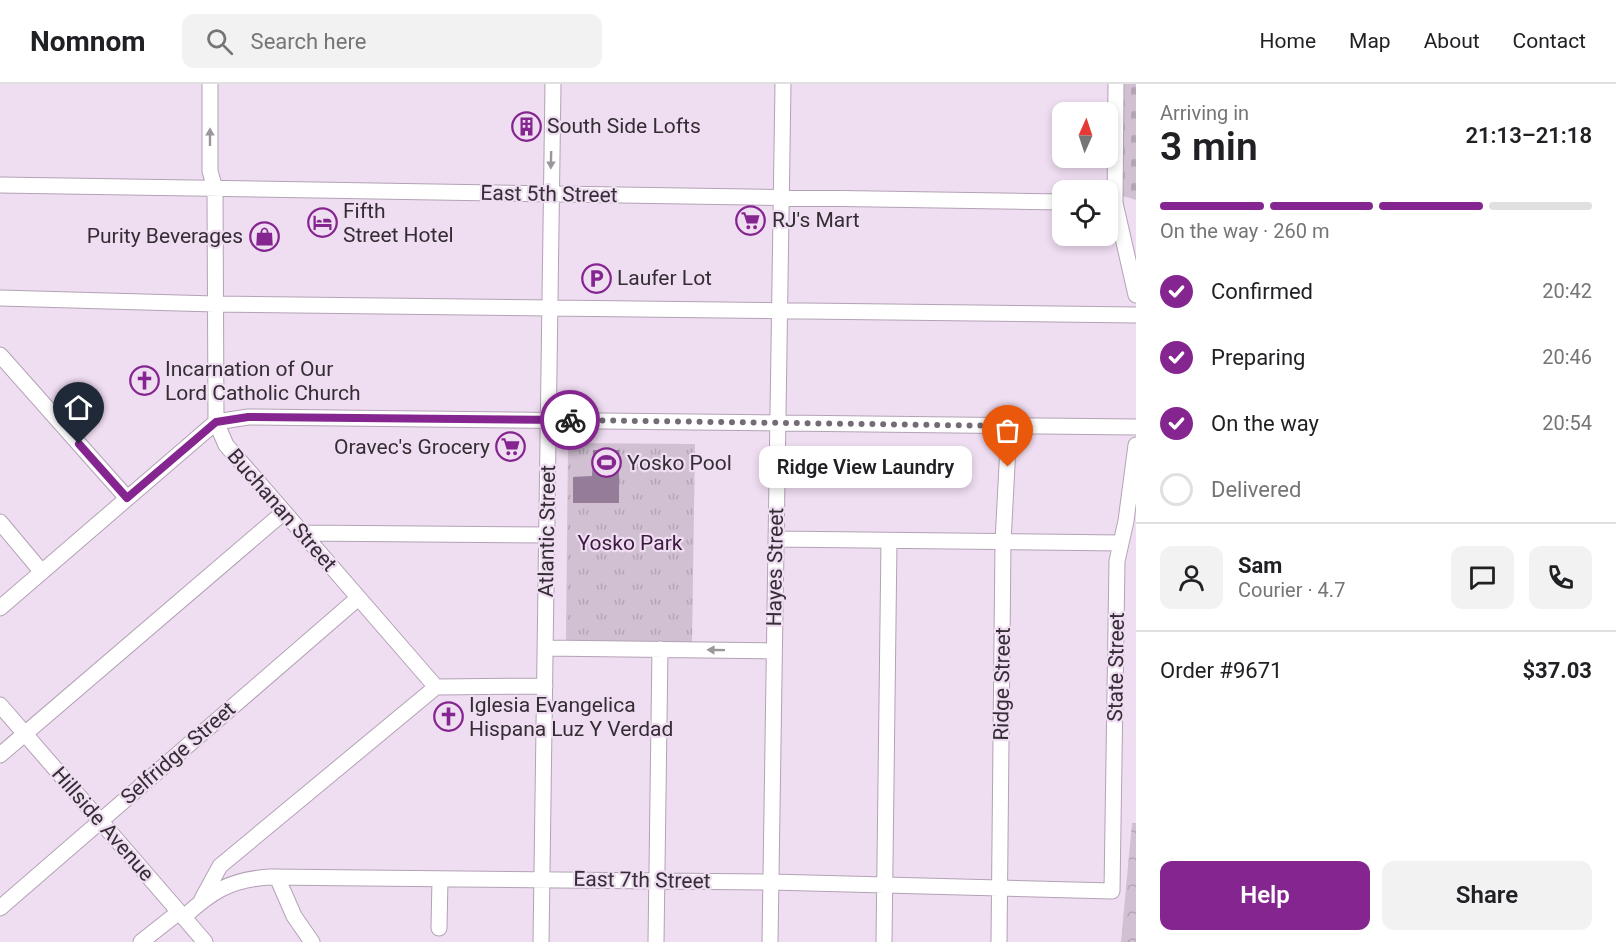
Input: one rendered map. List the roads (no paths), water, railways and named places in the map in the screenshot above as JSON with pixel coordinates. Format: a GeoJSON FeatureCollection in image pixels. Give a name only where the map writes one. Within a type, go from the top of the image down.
{"type":"FeatureCollection","features":[{"type":"Feature","properties":{"kind":"street","name":"Buchanan Street"},"geometry":{"type":"LineString","coordinates":[[210,84],[210,171],[215,189],[216,422],[226,445],[357,599],[436,687]]}},
{"type":"Feature","properties":{"kind":"street","name":"Atlantic Street"},"geometry":{"type":"LineString","coordinates":[[541,942],[552,84]]}},
{"type":"Feature","properties":{"kind":"street","name":"Hayes Street"},"geometry":{"type":"LineString","coordinates":[[770,942],[783,84]]}},
{"type":"Feature","properties":{"kind":"street"},"geometry":{"type":"LineString","coordinates":[[1112,180],[1116,84]]}},
{"type":"Feature","properties":{"kind":"street","name":"East 5th Street"},"geometry":{"type":"LineString","coordinates":[[0,185],[1052,202]]}},
{"type":"Feature","properties":{"kind":"street"},"geometry":{"type":"LineString","coordinates":[[1118,229],[1136,295]]}},
{"type":"Feature","properties":{"kind":"street"},"geometry":{"type":"LineString","coordinates":[[0,298],[215,304],[1136,315]]}},
{"type":"Feature","properties":{"kind":"street"},"geometry":{"type":"LineString","coordinates":[[0,355],[127,498]]}},
{"type":"Feature","properties":{"kind":"street"},"geometry":{"type":"LineString","coordinates":[[0,608],[216,422],[248,417],[1136,427]]}},
{"type":"Feature","properties":{"kind":"street","name":"Ridge Street"},"geometry":{"type":"LineString","coordinates":[[999,942],[1003,542],[1010,426]]}},
{"type":"Feature","properties":{"kind":"street","name":"State Street"},"geometry":{"type":"LineString","coordinates":[[1112,891],[1117,561],[1126,521],[1136,445]]}},
{"type":"Feature","properties":{"kind":"street"},"geometry":{"type":"LineString","coordinates":[[0,755],[284,512]]}},
{"type":"Feature","properties":{"kind":"street"},"geometry":{"type":"LineString","coordinates":[[0,522],[41,571]]}},
{"type":"Feature","properties":{"kind":"street"},"geometry":{"type":"LineString","coordinates":[[303,533],[546,535]]}},
{"type":"Feature","properties":{"kind":"street"},"geometry":{"type":"LineString","coordinates":[[776,539],[1120,543]]}},
{"type":"Feature","properties":{"kind":"street"},"geometry":{"type":"LineString","coordinates":[[884,942],[889,541]]}},
{"type":"Feature","properties":{"kind":"street","name":"Selfridge Street"},"geometry":{"type":"LineString","coordinates":[[0,908],[357,599]]}},
{"type":"Feature","properties":{"kind":"street"},"geometry":{"type":"LineString","coordinates":[[545,648],[774,651]]}},
{"type":"Feature","properties":{"kind":"street"},"geometry":{"type":"LineString","coordinates":[[656,942],[660,649]]}},
{"type":"Feature","properties":{"kind":"street"},"geometry":{"type":"LineString","coordinates":[[200,902],[220,866],[436,687],[544,686]]}},
{"type":"Feature","properties":{"kind":"street","name":"Hillside Avenue"},"geometry":{"type":"LineString","coordinates":[[0,705],[205,942]]}},
{"type":"Feature","properties":{"kind":"street"},"geometry":{"type":"LineString","coordinates":[[277,877],[294,916],[312,942]]}},
{"type":"Feature","properties":{"kind":"street","name":"East 7th Street"},"geometry":{"type":"LineString","coordinates":[[141,942],[231,883],[277,877],[657,880],[1112,891]]}},
{"type":"Feature","properties":{"kind":"street"},"geometry":{"type":"LineString","coordinates":[[439,928],[440,879]]}},
{"type":"Feature","properties":{"kind":"place","name":"South Side Lofts"},"geometry":{"type":"Point","coordinates":[526,126]}},
{"type":"Feature","properties":{"kind":"place","name":"RJ's Mart"},"geometry":{"type":"Point","coordinates":[751,220]}},
{"type":"Feature","properties":{"kind":"place","name":"Fifth Street Hotel"},"geometry":{"type":"Point","coordinates":[322,223]}},
{"type":"Feature","properties":{"kind":"place","name":"Purity Beverages"},"geometry":{"type":"Point","coordinates":[264,236]}},
{"type":"Feature","properties":{"kind":"place","name":"Laufer Lot"},"geometry":{"type":"Point","coordinates":[596,278]}},
{"type":"Feature","properties":{"kind":"place","name":"Incarnation of Our Lord Catholic Church"},"geometry":{"type":"Point","coordinates":[144,381]}},
{"type":"Feature","properties":{"kind":"place","name":"Oravec's Grocery"},"geometry":{"type":"Point","coordinates":[511,447]}},
{"type":"Feature","properties":{"kind":"place","name":"Yosko Pool"},"geometry":{"type":"Point","coordinates":[606,463]}},
{"type":"Feature","properties":{"kind":"place","name":"Ridge View Laundry"},"geometry":{"type":"Point","coordinates":[1008,467]}},
{"type":"Feature","properties":{"kind":"place","name":"Iglesia Evangelica Hispana Luz Y Verdad"},"geometry":{"type":"Point","coordinates":[448,717]}},
{"type":"Feature","properties":{"kind":"park label","name":"Yosko Park"},"geometry":{"type":"Point","coordinates":[630,543]}}]}
